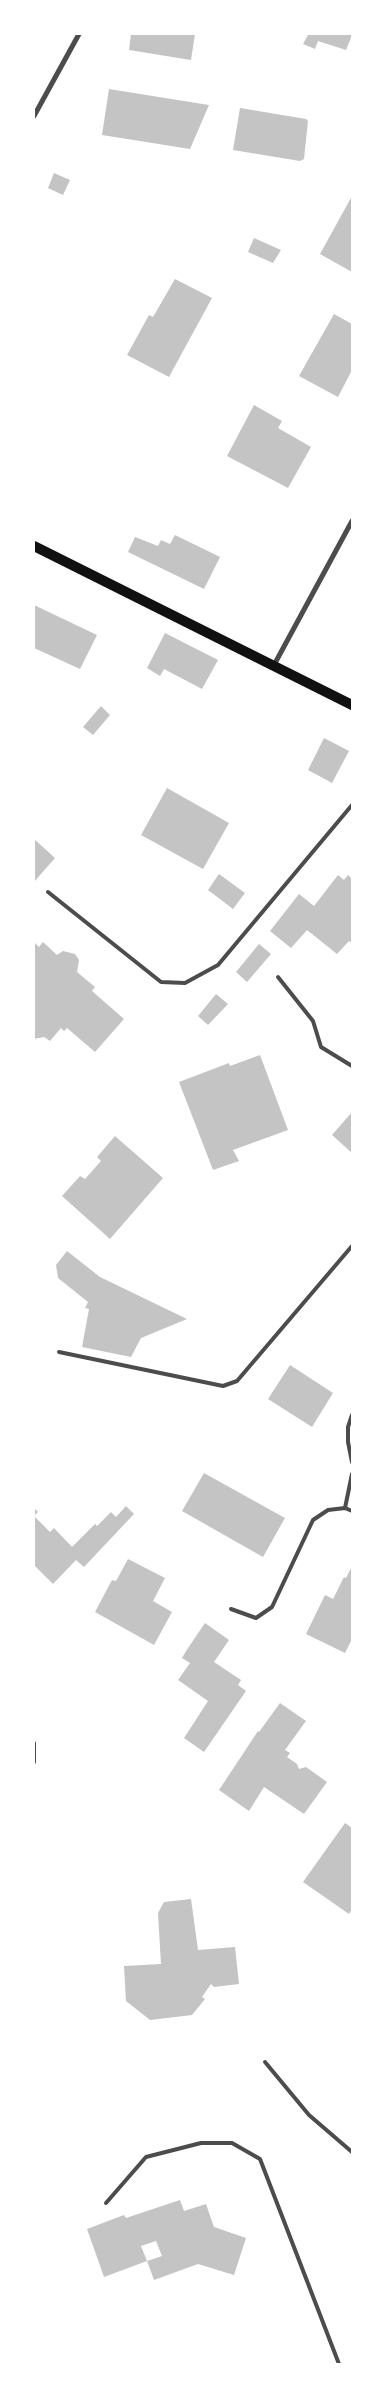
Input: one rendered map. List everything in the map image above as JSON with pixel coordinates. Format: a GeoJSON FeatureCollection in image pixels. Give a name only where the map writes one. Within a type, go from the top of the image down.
{"type":"FeatureCollection","features":[{"type":"Feature","properties":{"kind":"main road"},"geometry":{"type":"LineString","coordinates":[[34,546],[352,705]]}},
{"type":"Feature","properties":{"kind":"street"},"geometry":{"type":"LineString","coordinates":[[34,116],[79,34]]}},
{"type":"Feature","properties":{"kind":"street"},"geometry":{"type":"LineString","coordinates":[[274,665],[352,521]]}},
{"type":"Feature","properties":{"kind":"lane"},"geometry":{"type":"LineString","coordinates":[[48,892],[161,982],[185,983],[218,965],[352,805]]}},
{"type":"Feature","properties":{"kind":"lane"},"geometry":{"type":"LineString","coordinates":[[278,977],[313,1021],[321,1046],[352,1066]]}},
{"type":"Feature","properties":{"kind":"lane"},"geometry":{"type":"LineString","coordinates":[[59,1352],[223,1386],[237,1381],[352,1246]]}},
{"type":"Feature","properties":{"kind":"lane"},"geometry":{"type":"LineString","coordinates":[[352,1415],[348,1427],[348,1442],[352,1462]]}},
{"type":"Feature","properties":{"kind":"lane"},"geometry":{"type":"LineString","coordinates":[[345,1508],[352,1474]]}},
{"type":"Feature","properties":{"kind":"lane"},"geometry":{"type":"LineString","coordinates":[[231,1609],[256,1618],[272,1607],[313,1520],[328,1510],[345,1508],[352,1511]]}},
{"type":"Feature","properties":{"kind":"lane"},"geometry":{"type":"LineString","coordinates":[[34,1743],[34,1762]]}},
{"type":"Feature","properties":{"kind":"lane"},"geometry":{"type":"LineString","coordinates":[[265,2062],[309,2115],[352,2152]]}},
{"type":"Feature","properties":{"kind":"lane"},"geometry":{"type":"LineString","coordinates":[[106,2203],[146,2157],[201,2143],[232,2143],[260,2159],[339,2364]]}},
{"type":"Feature","properties":{"kind":"building"},"geometry":{"type":"Polygon","coordinates":[[[131,34],[195,34],[191,60],[129,50],[131,34]]]}},
{"type":"Feature","properties":{"kind":"building"},"geometry":{"type":"Polygon","coordinates":[[[304,34],[352,35],[346,50],[318,41],[315,49],[303,44],[308,35],[304,34]]]}},
{"type":"Feature","properties":{"kind":"building"},"geometry":{"type":"Polygon","coordinates":[[[109,89],[209,105],[190,149],[102,135],[109,89]]]}},
{"type":"Feature","properties":{"kind":"building"},"geometry":{"type":"Polygon","coordinates":[[[240,108],[306,119],[308,121],[304,159],[300,161],[233,150],[240,108]]]}},
{"type":"Feature","properties":{"kind":"building"},"geometry":{"type":"Polygon","coordinates":[[[54,173],[70,180],[63,195],[48,188],[54,173]]]}},
{"type":"Feature","properties":{"kind":"building"},"geometry":{"type":"Polygon","coordinates":[[[352,196],[352,272],[320,254],[352,196]]]}},
{"type":"Feature","properties":{"kind":"building"},"geometry":{"type":"Polygon","coordinates":[[[254,238],[281,250],[273,263],[248,252],[254,238]]]}},
{"type":"Feature","properties":{"kind":"building"},"geometry":{"type":"Polygon","coordinates":[[[175,279],[212,298],[169,377],[127,355],[149,315],[153,317],[175,279]]]}},
{"type":"Feature","properties":{"kind":"building"},"geometry":{"type":"Polygon","coordinates":[[[334,314],[352,324],[352,370],[338,397],[299,376],[334,314]]]}},
{"type":"Feature","properties":{"kind":"building"},"geometry":{"type":"Polygon","coordinates":[[[254,405],[282,421],[278,428],[311,447],[288,488],[227,456],[254,405]]]}},
{"type":"Feature","properties":{"kind":"building"},"geometry":{"type":"Polygon","coordinates":[[[175,535],[220,557],[204,589],[128,552],[135,537],[158,546],[161,540],[170,544],[175,535]]]}},
{"type":"Feature","properties":{"kind":"building"},"geometry":{"type":"Polygon","coordinates":[[[34,605],[97,635],[80,669],[34,648],[34,605]]]}},
{"type":"Feature","properties":{"kind":"building"},"geometry":{"type":"Polygon","coordinates":[[[165,633],[218,660],[202,689],[164,669],[160,676],[147,668],[165,633]]]}},
{"type":"Feature","properties":{"kind":"building"},"geometry":{"type":"Polygon","coordinates":[[[101,706],[110,715],[93,735],[83,727],[101,706]]]}},
{"type":"Feature","properties":{"kind":"building"},"geometry":{"type":"Polygon","coordinates":[[[324,738],[349,751],[332,783],[308,770],[324,738]]]}},
{"type":"Feature","properties":{"kind":"building"},"geometry":{"type":"Polygon","coordinates":[[[167,788],[229,823],[203,869],[141,835],[167,788]]]}},
{"type":"Feature","properties":{"kind":"building"},"geometry":{"type":"Polygon","coordinates":[[[34,839],[55,858],[34,882],[34,839]]]}},
{"type":"Feature","properties":{"kind":"building"},"geometry":{"type":"Polygon","coordinates":[[[219,874],[245,893],[233,909],[208,890],[219,874]]]}},
{"type":"Feature","properties":{"kind":"building"},"geometry":{"type":"Polygon","coordinates":[[[338,875],[344,880],[348,875],[352,879],[352,943],[349,941],[337,954],[307,930],[291,948],[270,931],[299,894],[314,906],[338,875]]]}},
{"type":"Feature","properties":{"kind":"building"},"geometry":{"type":"Polygon","coordinates":[[[34,942],[39,947],[43,942],[57,955],[63,951],[75,954],[79,960],[77,972],[95,987],[92,991],[124,1019],[95,1052],[67,1028],[64,1031],[61,1028],[50,1041],[44,1037],[34,1039],[34,942]]]}},
{"type":"Feature","properties":{"kind":"building"},"geometry":{"type":"Polygon","coordinates":[[[259,944],[271,954],[247,982],[236,972],[259,944]]]}},
{"type":"Feature","properties":{"kind":"building"},"geometry":{"type":"Polygon","coordinates":[[[216,994],[228,1004],[208,1025],[198,1016],[216,994]]]}},
{"type":"Feature","properties":{"kind":"building"},"geometry":{"type":"Polygon","coordinates":[[[260,1055],[288,1130],[233,1150],[239,1161],[213,1170],[179,1082],[229,1063],[230,1066],[260,1055]]]}},
{"type":"Feature","properties":{"kind":"building"},"geometry":{"type":"Polygon","coordinates":[[[352,1112],[352,1153],[332,1135],[352,1112]]]}},
{"type":"Feature","properties":{"kind":"building"},"geometry":{"type":"Polygon","coordinates":[[[115,1136],[163,1178],[110,1239],[62,1196],[80,1176],[85,1179],[101,1161],[97,1157],[115,1136]]]}},
{"type":"Feature","properties":{"kind":"building"},"geometry":{"type":"Polygon","coordinates":[[[67,1251],[100,1277],[187,1319],[141,1338],[131,1357],[82,1347],[89,1309],[85,1308],[88,1302],[58,1278],[56,1265],[67,1251]]]}},
{"type":"Feature","properties":{"kind":"building"},"geometry":{"type":"Polygon","coordinates":[[[290,1365],[333,1393],[312,1427],[268,1399],[290,1365]]]}},
{"type":"Feature","properties":{"kind":"building"},"geometry":{"type":"Polygon","coordinates":[[[204,1473],[285,1518],[263,1557],[182,1511],[204,1473]]]}},
{"type":"Feature","properties":{"kind":"building"},"geometry":{"type":"Polygon","coordinates":[[[126,1506],[134,1514],[84,1567],[76,1560],[53,1584],[34,1565],[34,1516],[50,1532],[54,1528],[72,1547],[95,1524],[97,1526],[111,1512],[116,1517],[126,1506]]]}},
{"type":"Feature","properties":{"kind":"building"},"geometry":{"type":"Polygon","coordinates":[[[34,1508],[38,1512],[34,1516],[34,1508]]]}},
{"type":"Feature","properties":{"kind":"building"},"geometry":{"type":"Polygon","coordinates":[[[128,1559],[165,1578],[153,1601],[172,1612],[154,1645],[95,1612],[112,1580],[116,1581],[128,1559]]]}},
{"type":"Feature","properties":{"kind":"building"},"geometry":{"type":"Polygon","coordinates":[[[352,1566],[352,1639],[345,1653],[306,1634],[325,1595],[333,1599],[352,1566]]]}},
{"type":"Feature","properties":{"kind":"building"},"geometry":{"type":"Polygon","coordinates":[[[205,1623],[229,1640],[214,1662],[241,1680],[238,1685],[246,1691],[204,1752],[184,1738],[208,1701],[178,1680],[190,1663],[182,1658],[205,1623]]]}},
{"type":"Feature","properties":{"kind":"building"},"geometry":{"type":"Polygon","coordinates":[[[280,1703],[306,1721],[285,1750],[290,1753],[287,1757],[297,1764],[299,1769],[306,1767],[327,1782],[304,1814],[264,1787],[249,1811],[219,1790],[258,1731],[280,1703]]]}},
{"type":"Feature","properties":{"kind":"building"},"geometry":{"type":"Polygon","coordinates":[[[345,1823],[352,1828],[352,1909],[349,1914],[303,1882],[345,1823]]]}},
{"type":"Feature","properties":{"kind":"building"},"geometry":{"type":"Polygon","coordinates":[[[191,1899],[198,1950],[235,1947],[239,1984],[214,1987],[211,1984],[202,1997],[205,1999],[192,2015],[150,2020],[126,2001],[124,1966],[161,1964],[158,1913],[164,1902],[191,1899]]]}},
{"type":"Feature","properties":{"kind":"building"},"geometry":{"type":"Polygon","coordinates":[[[180,2200],[184,2211],[206,2204],[214,2227],[246,2238],[234,2275],[198,2264],[154,2280],[147,2261],[104,2277],[87,2229],[124,2215],[126,2218],[180,2200]],[[156,2241],[141,2246],[147,2261],[162,2256],[156,2241]]]}}]}
